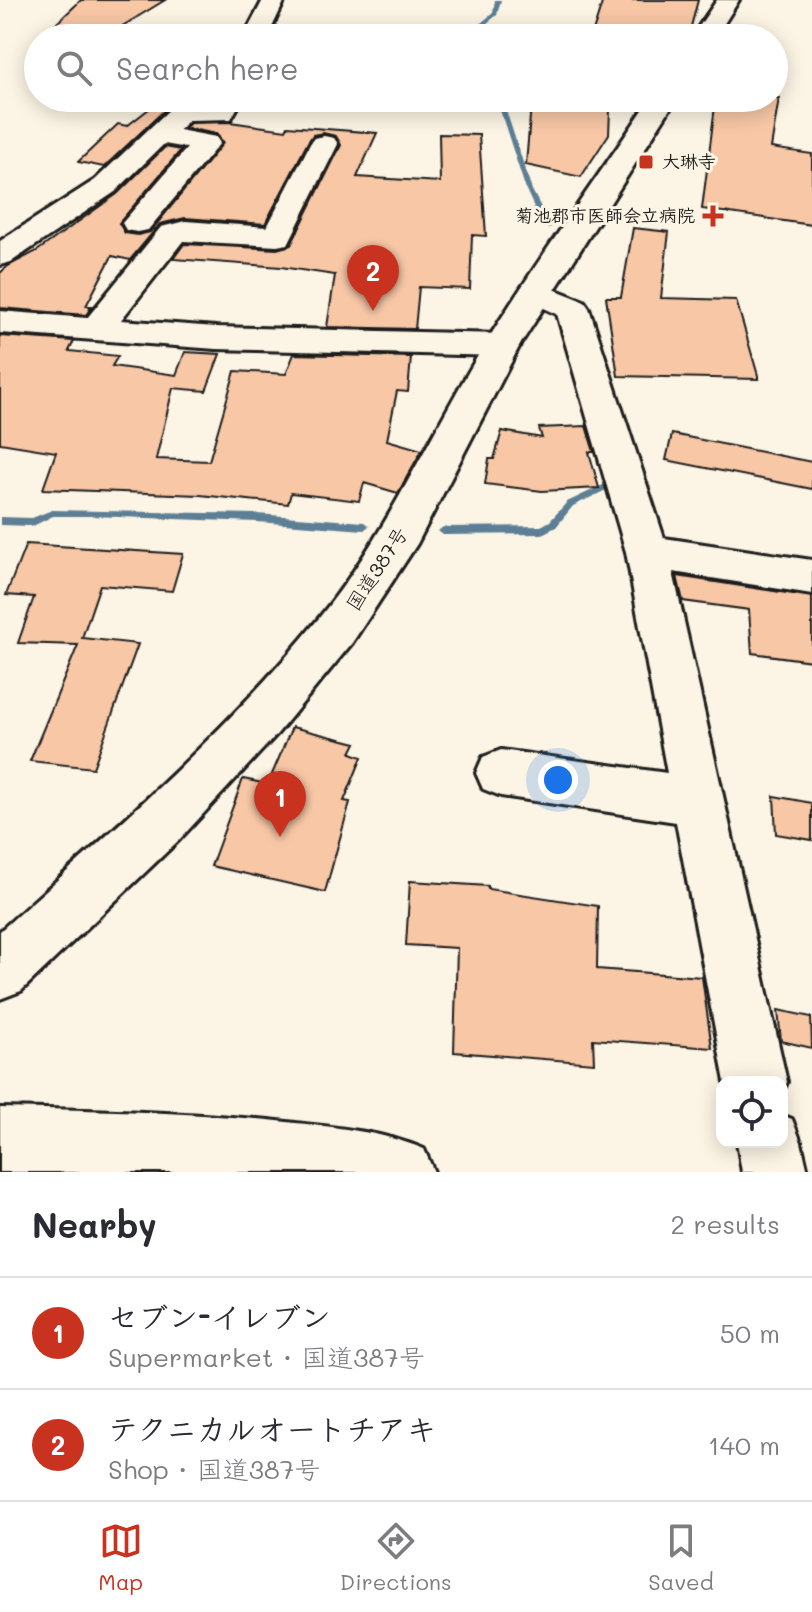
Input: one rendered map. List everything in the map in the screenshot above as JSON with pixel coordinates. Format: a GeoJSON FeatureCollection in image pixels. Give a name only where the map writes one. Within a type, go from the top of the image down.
{"type":"FeatureCollection","features":[{"type":"Feature","properties":{"kind":"main road"},"geometry":{"type":"LineString","coordinates":[[262,24],[274,0]]}},
{"type":"Feature","properties":{"kind":"main road"},"geometry":{"type":"LineString","coordinates":[[712,24],[728,0]]}},
{"type":"Feature","properties":{"kind":"main road"},"geometry":{"type":"LineString","coordinates":[[0,255],[105,186],[182,112],[223,112]]}},
{"type":"Feature","properties":{"kind":"main road","name":"国道387号"},"geometry":{"type":"LineString","coordinates":[[0,970],[160,822],[260,719],[336,630],[402,533],[502,345],[655,112]]}},
{"type":"Feature","properties":{"kind":"main road"},"geometry":{"type":"LineString","coordinates":[[137,223],[206,143],[158,135]]}},
{"type":"Feature","properties":{"kind":"main road"},"geometry":{"type":"LineString","coordinates":[[96,329],[172,234],[185,230],[277,237],[324,144]]}},
{"type":"Feature","properties":{"kind":"main road"},"geometry":{"type":"LineString","coordinates":[[74,207],[119,222],[137,223],[172,234]]}},
{"type":"Feature","properties":{"kind":"main road"},"geometry":{"type":"LineString","coordinates":[[536,292],[572,308],[647,552],[755,1076]]}},
{"type":"Feature","properties":{"kind":"main road"},"geometry":{"type":"LineString","coordinates":[[0,322],[216,338],[502,345]]}},
{"type":"Feature","properties":{"kind":"main road"},"geometry":{"type":"LineString","coordinates":[[647,552],[812,577]]}},
{"type":"Feature","properties":{"kind":"main road"},"geometry":{"type":"LineString","coordinates":[[501,773],[699,801]]}},
{"type":"Feature","properties":{"kind":"main road"},"geometry":{"type":"LineString","coordinates":[[0,1140],[154,1143],[372,1169]]}},
{"type":"Feature","properties":{"kind":"main road"},"geometry":{"type":"LineString","coordinates":[[770,1148],[775,1172]]}},
{"type":"Feature","properties":{"kind":"building"},"geometry":{"type":"Polygon","coordinates":[[[81,0],[165,0],[126,24],[56,24],[81,0]]]}},
{"type":"Feature","properties":{"kind":"building"},"geometry":{"type":"Polygon","coordinates":[[[603,0],[698,0],[692,24],[595,24],[603,0]]]}},
{"type":"Feature","properties":{"kind":"building"},"geometry":{"type":"Polygon","coordinates":[[[145,112],[162,112],[104,167],[78,162],[118,124],[127,126],[145,112]]]}},
{"type":"Feature","properties":{"kind":"building"},"geometry":{"type":"Polygon","coordinates":[[[530,112],[610,112],[609,134],[581,177],[526,165],[530,112]]]}},
{"type":"Feature","properties":{"kind":"building"},"geometry":{"type":"Polygon","coordinates":[[[714,112],[777,112],[771,148],[812,154],[812,225],[702,209],[714,112]]]}},
{"type":"Feature","properties":{"kind":"building"},"geometry":{"type":"Polygon","coordinates":[[[230,122],[286,130],[288,126],[377,133],[357,177],[440,182],[439,134],[479,135],[486,236],[472,235],[470,289],[419,287],[415,329],[327,327],[335,275],[281,267],[173,259],[184,244],[277,249],[291,245],[341,145],[336,136],[323,133],[313,135],[308,142],[265,224],[185,218],[160,224],[130,260],[112,256],[86,306],[92,306],[86,315],[0,308],[0,273],[8,266],[37,251],[117,194],[165,147],[181,150],[119,223],[125,233],[138,235],[150,232],[223,143],[217,134],[185,128],[190,123],[230,122]]]}},
{"type":"Feature","properties":{"kind":"building"},"geometry":{"type":"Polygon","coordinates":[[[633,228],[669,232],[661,298],[736,300],[759,379],[618,376],[606,297],[621,297],[633,228]]]}},
{"type":"Feature","properties":{"kind":"building"},"geometry":{"type":"Polygon","coordinates":[[[0,336],[74,341],[69,351],[118,356],[112,366],[176,375],[185,352],[220,354],[206,391],[173,388],[156,459],[209,461],[235,371],[286,374],[294,354],[411,357],[408,392],[397,391],[387,440],[422,450],[398,493],[364,483],[359,501],[291,493],[288,504],[200,495],[43,489],[56,452],[0,443],[0,336]]]}},
{"type":"Feature","properties":{"kind":"building"},"geometry":{"type":"Polygon","coordinates":[[[586,426],[594,452],[589,452],[599,488],[542,491],[485,484],[489,459],[494,459],[502,431],[542,438],[539,428],[586,426]]]}},
{"type":"Feature","properties":{"kind":"building"},"geometry":{"type":"Polygon","coordinates":[[[672,434],[812,462],[812,489],[666,460],[672,434]]]}},
{"type":"Feature","properties":{"kind":"building"},"geometry":{"type":"Polygon","coordinates":[[[26,544],[183,554],[172,591],[100,585],[82,638],[138,644],[93,768],[30,761],[78,645],[18,643],[34,597],[6,595],[26,544]]]}},
{"type":"Feature","properties":{"kind":"building"},"geometry":{"type":"Polygon","coordinates":[[[677,576],[812,597],[812,661],[752,653],[749,610],[683,601],[677,576]]]}},
{"type":"Feature","properties":{"kind":"building"},"geometry":{"type":"Polygon","coordinates":[[[292,727],[356,743],[351,753],[362,757],[344,801],[350,802],[325,892],[211,866],[243,779],[268,784],[292,727]]]}},
{"type":"Feature","properties":{"kind":"building"},"geometry":{"type":"Polygon","coordinates":[[[774,796],[812,803],[812,840],[776,834],[774,796]]]}},
{"type":"Feature","properties":{"kind":"building"},"geometry":{"type":"Polygon","coordinates":[[[410,881],[488,886],[488,889],[598,906],[597,969],[702,977],[712,1048],[593,1039],[594,1063],[454,1052],[457,948],[406,945],[410,881]]]}},
{"type":"Feature","properties":{"kind":"building"},"geometry":{"type":"Polygon","coordinates":[[[778,1010],[811,1017],[812,1048],[781,1041],[778,1010]]]}},
{"type":"Feature","properties":{"kind":"waterway"},"geometry":{"type":"LineString","coordinates":[[483,24],[495,14],[498,0]]}},
{"type":"Feature","properties":{"kind":"waterway"},"geometry":{"type":"LineString","coordinates":[[504,112],[529,190],[547,227]]}},
{"type":"Feature","properties":{"kind":"waterway"},"geometry":{"type":"LineString","coordinates":[[443,531],[542,530],[553,524],[570,504],[603,488]]}},
{"type":"Feature","properties":{"kind":"waterway"},"geometry":{"type":"LineString","coordinates":[[0,521],[33,522],[52,513],[91,513],[257,518],[364,526]]}},
{"type":"Feature","properties":{"kind":"place","name":"大琳寺"},"geometry":{"type":"Point","coordinates":[646,162]}},
{"type":"Feature","properties":{"kind":"place","name":"菊池郡市医師会立病院"},"geometry":{"type":"Point","coordinates":[713,216]}},
{"type":"Feature","properties":{"kind":"place","name":"テクニカルオートチアキ"},"geometry":{"type":"Point","coordinates":[373,311]}},
{"type":"Feature","properties":{"kind":"place","name":"セブン-イレブン"},"geometry":{"type":"Point","coordinates":[280,837]}}]}
